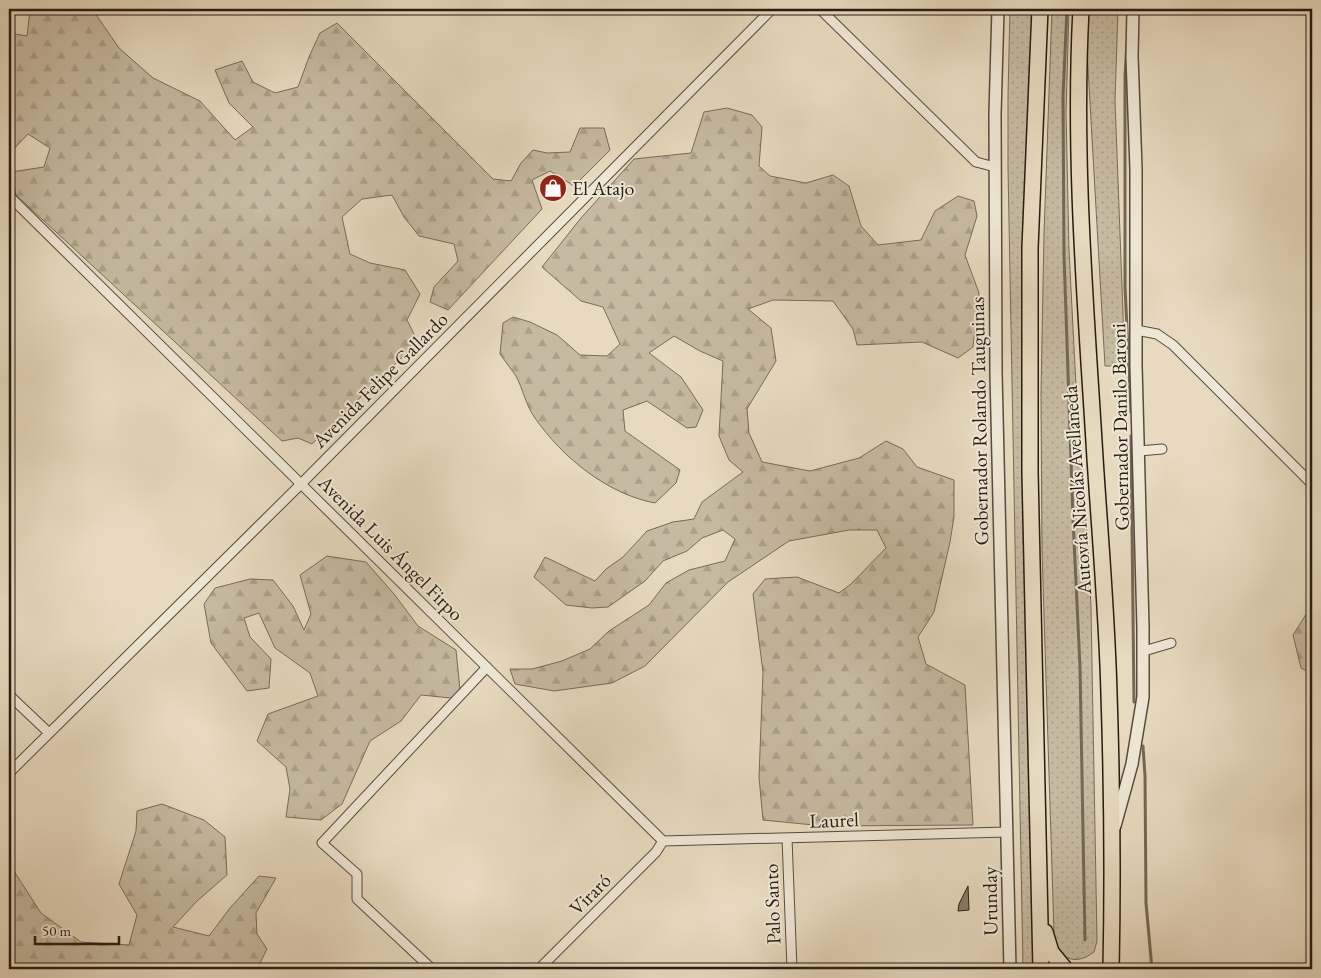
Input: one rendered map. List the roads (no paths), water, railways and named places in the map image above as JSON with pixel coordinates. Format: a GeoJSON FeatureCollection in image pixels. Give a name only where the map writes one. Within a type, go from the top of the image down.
{"type":"FeatureCollection","features":[{"type":"Feature","properties":{"kind":"highway","name":"Autovía Nicolás Avellaneda"},"geometry":{"type":"LineString","coordinates":[[1040,9],[1030,248],[1030,472],[1041,969]]}},
{"type":"Feature","properties":{"kind":"highway","name":"Autovía Nicolás Avellaneda"},"geometry":{"type":"LineString","coordinates":[[1081,9],[1078,112],[1080,200],[1109,692],[1112,840],[1111,969]]}},
{"type":"Feature","properties":{"kind":"highway"},"geometry":{"type":"LineString","coordinates":[[1099,969],[1103,966],[1106,955],[1112,911]]}},
{"type":"Feature","properties":{"kind":"highway"},"geometry":{"type":"LineString","coordinates":[[1039,912],[1051,952],[1056,961],[1065,969]]}},
{"type":"Feature","properties":{"kind":"street","name":"Avenida Felipe Gallardo"},"geometry":{"type":"LineString","coordinates":[[9,773],[48,732],[301,484],[772,9]]}},
{"type":"Feature","properties":{"kind":"street"},"geometry":{"type":"LineString","coordinates":[[820,9],[976,162],[995,167]]}},
{"type":"Feature","properties":{"kind":"street","name":"Gobernador Rolando Tauguinas"},"geometry":{"type":"LineString","coordinates":[[998,9],[995,167],[996,372],[1008,832]]}},
{"type":"Feature","properties":{"kind":"street","name":"Gobernador Danilo Baroni"},"geometry":{"type":"LineString","coordinates":[[1112,840],[1136,745],[1143,697],[1144,651],[1136,330],[1136,169],[1132,56],[1133,9]]}},
{"type":"Feature","properties":{"kind":"street","name":"Avenida Luis Ángel Firpo"},"geometry":{"type":"LineString","coordinates":[[9,196],[662,841]]}},
{"type":"Feature","properties":{"kind":"street"},"geometry":{"type":"LineString","coordinates":[[1136,330],[1156,334],[1173,345],[1312,484]]}},
{"type":"Feature","properties":{"kind":"street"},"geometry":{"type":"LineString","coordinates":[[1139,451],[1162,449]]}},
{"type":"Feature","properties":{"kind":"street"},"geometry":{"type":"LineString","coordinates":[[1144,651],[1171,644]]}},
{"type":"Feature","properties":{"kind":"street"},"geometry":{"type":"LineString","coordinates":[[432,969],[357,898],[357,874],[322,843],[487,667]]}},
{"type":"Feature","properties":{"kind":"street"},"geometry":{"type":"LineString","coordinates":[[9,695],[48,732]]}},
{"type":"Feature","properties":{"kind":"street","name":"Laurel"},"geometry":{"type":"LineString","coordinates":[[662,841],[1008,832]]}},
{"type":"Feature","properties":{"kind":"street","name":"Urunday"},"geometry":{"type":"LineString","coordinates":[[1008,832],[1010,969]]}},
{"type":"Feature","properties":{"kind":"street","name":"Palo Santo"},"geometry":{"type":"LineString","coordinates":[[787,838],[792,969]]}},
{"type":"Feature","properties":{"kind":"street","name":"Viraró"},"geometry":{"type":"LineString","coordinates":[[539,969],[656,852],[662,841]]}},
{"type":"Feature","properties":{"kind":"waterway"},"geometry":{"type":"LineString","coordinates":[[1067,9],[1063,96],[1064,255],[1080,667],[1085,940]]}},
{"type":"Feature","properties":{"kind":"waterway"},"geometry":{"type":"LineString","coordinates":[[1127,42],[1125,76],[1125,287],[1131,412]]}},
{"type":"Feature","properties":{"kind":"waterway"},"geometry":{"type":"LineString","coordinates":[[1131,436],[1134,702]]}},
{"type":"Feature","properties":{"kind":"waterway"},"geometry":{"type":"LineString","coordinates":[[1143,746],[1146,903],[1152,969]]}},
{"type":"Feature","properties":{"kind":"place","name":"El Atajo"},"geometry":{"type":"Point","coordinates":[553,188]}}]}
